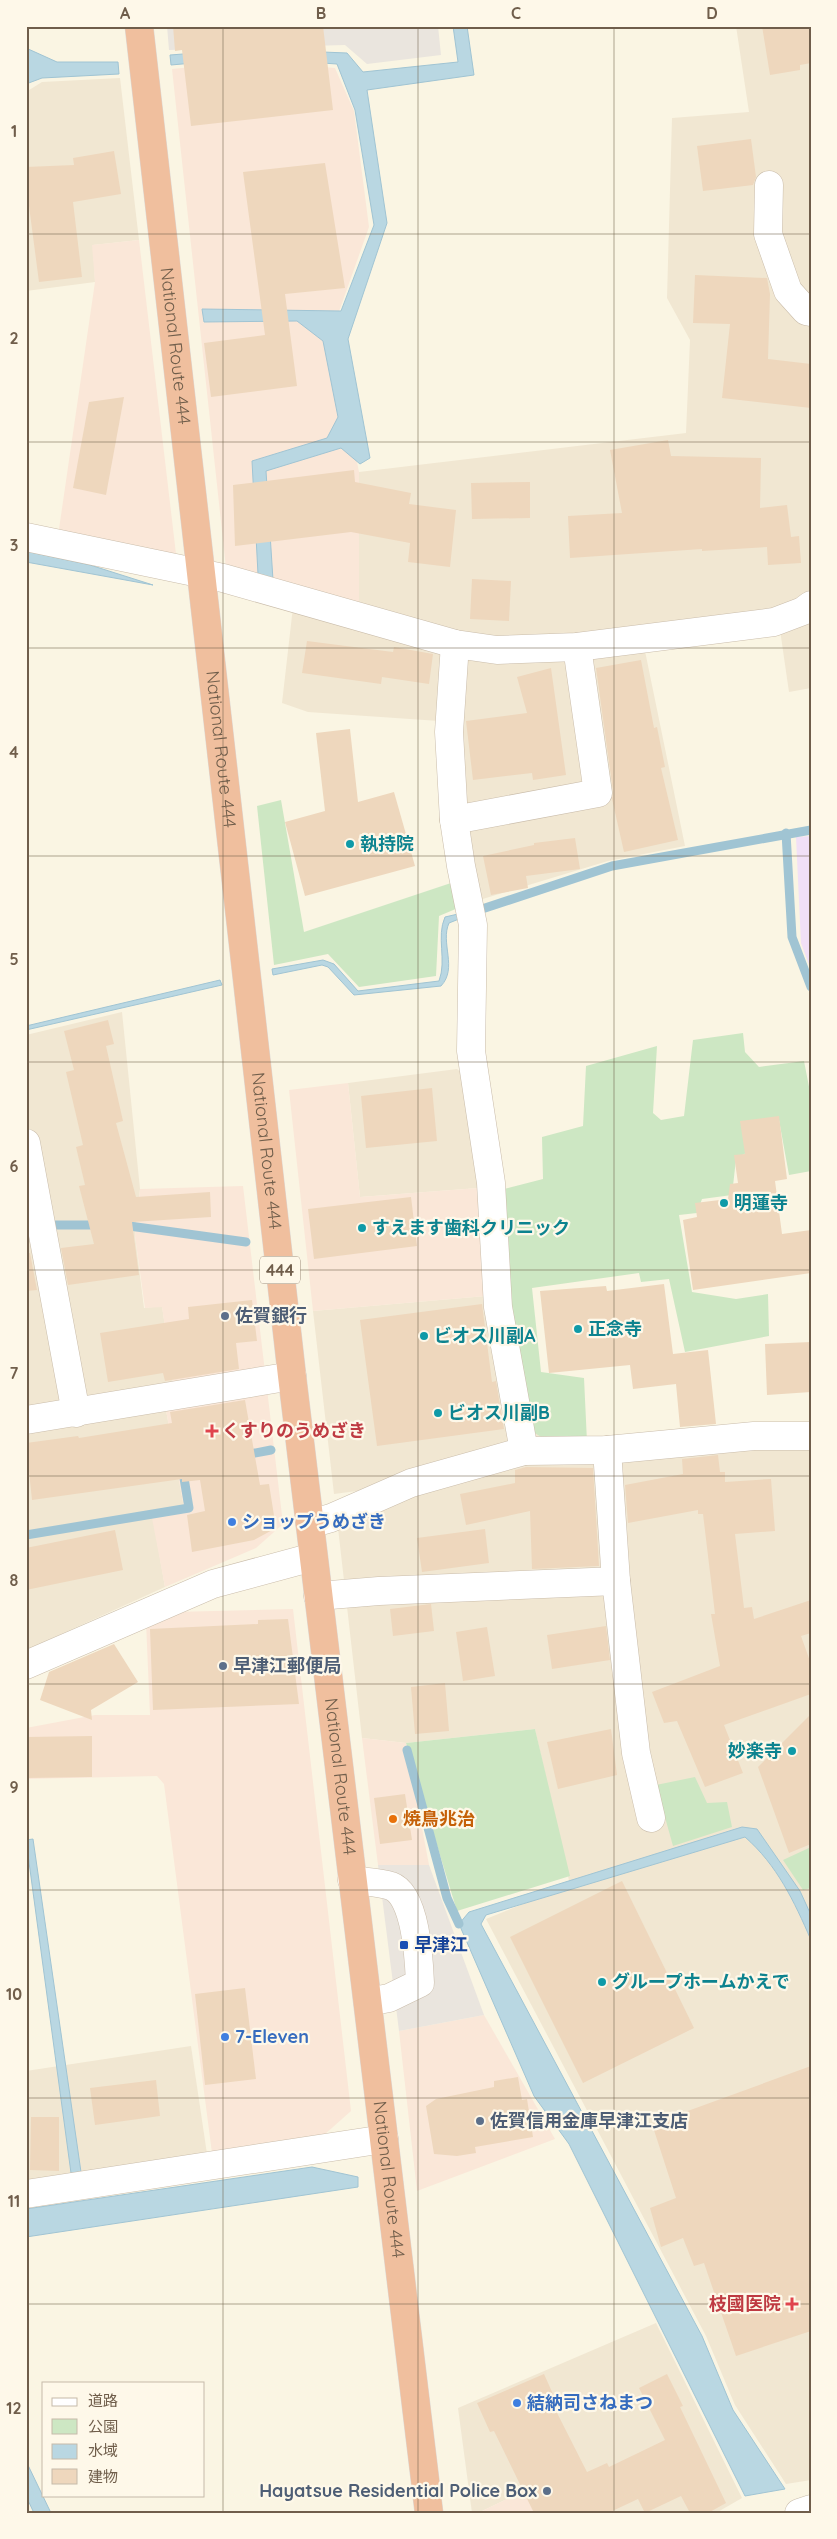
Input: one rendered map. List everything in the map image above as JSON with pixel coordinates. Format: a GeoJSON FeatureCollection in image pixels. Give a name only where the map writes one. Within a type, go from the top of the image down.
{"type":"FeatureCollection","features":[{"type":"Feature","properties":{"kind":"highway","name":"National Route 444"},"geometry":{"type":"LineString","coordinates":[[139,26],[292,1376],[429,2513]]}},
{"type":"Feature","properties":{"kind":"street"},"geometry":{"type":"LineString","coordinates":[[769,185],[768,234],[788,291],[806,311],[811,312]]}},
{"type":"Feature","properties":{"kind":"street"},"geometry":{"type":"LineString","coordinates":[[26,537],[200,573],[455,644],[497,650],[578,647],[774,622],[803,611],[811,605]]}},
{"type":"Feature","properties":{"kind":"street"},"geometry":{"type":"LineString","coordinates":[[455,644],[449,732],[454,820],[460,866],[473,925],[471,1051],[491,1183],[498,1307],[524,1451]]}},
{"type":"Feature","properties":{"kind":"street"},"geometry":{"type":"LineString","coordinates":[[454,820],[598,793],[578,647]]}},
{"type":"Feature","properties":{"kind":"street"},"geometry":{"type":"LineString","coordinates":[[26,1143],[76,1413]]}},
{"type":"Feature","properties":{"kind":"street"},"geometry":{"type":"LineString","coordinates":[[26,1420],[292,1376]]}},
{"type":"Feature","properties":{"kind":"street"},"geometry":{"type":"LineString","coordinates":[[310,1524],[331,1518],[411,1483],[524,1451],[607,1450],[754,1436],[811,1436]]}},
{"type":"Feature","properties":{"kind":"street"},"geometry":{"type":"LineString","coordinates":[[607,1450],[616,1581],[636,1752],[651,1818]]}},
{"type":"Feature","properties":{"kind":"street"},"geometry":{"type":"LineString","coordinates":[[26,1665],[213,1584],[313,1556]]}},
{"type":"Feature","properties":{"kind":"street"},"geometry":{"type":"LineString","coordinates":[[318,1596],[379,1591],[616,1581]]}},
{"type":"Feature","properties":{"kind":"street"},"geometry":{"type":"LineString","coordinates":[[352,1880],[392,1886],[406,1900],[418,1946],[420,1983],[389,1998],[368,2002]]}},
{"type":"Feature","properties":{"kind":"street"},"geometry":{"type":"LineString","coordinates":[[26,2194],[384,2139]]}},
{"type":"Feature","properties":{"kind":"street"},"geometry":{"type":"LineString","coordinates":[[799,2513],[811,2509]]}},
{"type":"Feature","properties":{"kind":"shaded area"},"geometry":{"type":"Polygon","coordinates":[[[167,26],[438,26],[441,55],[367,64],[345,45],[169,50],[167,26]]]}},
{"type":"Feature","properties":{"kind":"shaded area"},"geometry":{"type":"Polygon","coordinates":[[[736,26],[811,26],[811,596],[779,611],[544,641],[460,634],[359,604],[359,472],[686,433],[690,340],[667,298],[672,118],[749,112],[736,26]]]}},
{"type":"Feature","properties":{"kind":"shaded area"},"geometry":{"type":"Polygon","coordinates":[[[252,61],[335,68],[354,111],[369,227],[331,334],[359,472],[359,604],[226,568],[172,69],[252,61]]]}},
{"type":"Feature","properties":{"kind":"shaded area"},"geometry":{"type":"Polygon","coordinates":[[[120,78],[139,240],[93,245],[95,282],[26,291],[26,92],[42,82],[120,78]]]}},
{"type":"Feature","properties":{"kind":"shaded area"},"geometry":{"type":"Polygon","coordinates":[[[139,240],[176,554],[116,546],[59,529],[95,282],[92,245],[139,240]]]}},
{"type":"Feature","properties":{"kind":"shaded area"},"geometry":{"type":"Polygon","coordinates":[[[293,607],[464,654],[645,651],[685,846],[608,861],[476,901],[439,721],[308,712],[282,703],[293,607]]]}},
{"type":"Feature","properties":{"kind":"shaded area"},"geometry":{"type":"Polygon","coordinates":[[[811,613],[811,688],[789,692],[780,630],[811,613]]]}},
{"type":"Feature","properties":{"kind":"shaded area"},"geometry":{"type":"Polygon","coordinates":[[[811,836],[811,970],[801,943],[796,837],[811,836]]]}},
{"type":"Feature","properties":{"kind":"shaded area"},"geometry":{"type":"Polygon","coordinates":[[[122,1012],[140,1189],[135,1236],[144,1308],[162,1306],[174,1389],[165,1405],[185,1513],[153,1518],[165,1587],[26,1650],[26,1035],[122,1012]]]}},
{"type":"Feature","properties":{"kind":"shaded area"},"geometry":{"type":"Polygon","coordinates":[[[457,1069],[488,1094],[500,1190],[550,1443],[379,1488],[334,1494],[313,1311],[486,1296],[478,1188],[360,1197],[348,1083],[457,1069]]]}},
{"type":"Feature","properties":{"kind":"shaded area"},"geometry":{"type":"Polygon","coordinates":[[[348,1083],[360,1197],[478,1188],[486,1296],[313,1311],[289,1090],[348,1083]]]}},
{"type":"Feature","properties":{"kind":"shaded area"},"geometry":{"type":"Polygon","coordinates":[[[243,1186],[283,1524],[256,1548],[165,1587],[152,1518],[185,1513],[165,1405],[174,1389],[162,1307],[145,1308],[135,1236],[140,1189],[243,1186]]]}},
{"type":"Feature","properties":{"kind":"shaded area"},"geometry":{"type":"Polygon","coordinates":[[[811,1442],[811,2480],[786,2484],[735,2405],[706,2336],[486,1919],[570,1885],[535,1729],[406,1743],[362,1738],[338,1528],[421,1486],[526,1459],[811,1442]]]}},
{"type":"Feature","properties":{"kind":"shaded area"},"geometry":{"type":"Polygon","coordinates":[[[293,1609],[351,2111],[324,2135],[212,2153],[164,1784],[157,1776],[26,1779],[26,1728],[95,1715],[150,1715],[146,1622],[173,1612],[293,1609]]]}},
{"type":"Feature","properties":{"kind":"shaded area"},"geometry":{"type":"Polygon","coordinates":[[[362,1738],[406,1743],[429,1865],[378,1865],[362,1738]]]}},
{"type":"Feature","properties":{"kind":"shaded area"},"geometry":{"type":"Polygon","coordinates":[[[378,1865],[429,1865],[484,2015],[399,2031],[378,1865]]]}},
{"type":"Feature","properties":{"kind":"shaded area"},"geometry":{"type":"Polygon","coordinates":[[[484,2015],[555,2139],[417,2191],[399,2031],[484,2015]]]}},
{"type":"Feature","properties":{"kind":"shaded area"},"geometry":{"type":"Polygon","coordinates":[[[191,2046],[207,2154],[26,2181],[26,2071],[191,2046]]]}},
{"type":"Feature","properties":{"kind":"shaded area"},"geometry":{"type":"Polygon","coordinates":[[[656,2323],[742,2498],[716,2513],[569,2513],[552,2477],[478,2513],[472,2513],[458,2408],[656,2323]]]}},
{"type":"Feature","properties":{"kind":"shaded area"},"geometry":{"type":"Polygon","coordinates":[[[552,2477],[569,2513],[478,2513],[552,2477]]]}},
{"type":"Feature","properties":{"kind":"green space"},"geometry":{"type":"Polygon","coordinates":[[[281,800],[304,932],[451,883],[458,908],[439,916],[436,976],[359,987],[328,954],[274,965],[257,806],[281,800]]]}},
{"type":"Feature","properties":{"kind":"green space"},"geometry":{"type":"Polygon","coordinates":[[[743,1033],[745,1052],[759,1067],[804,1061],[811,1097],[811,1171],[789,1175],[779,1120],[746,1153],[736,1159],[732,1195],[702,1199],[697,1213],[679,1215],[692,1292],[736,1299],[768,1294],[769,1336],[685,1352],[669,1279],[641,1282],[639,1273],[532,1288],[541,1372],[584,1378],[587,1442],[550,1443],[526,1427],[506,1299],[500,1190],[543,1179],[542,1137],[583,1126],[586,1066],[657,1046],[653,1113],[661,1120],[684,1116],[693,1040],[743,1033]]]}},
{"type":"Feature","properties":{"kind":"green space"},"geometry":{"type":"Polygon","coordinates":[[[535,1729],[570,1876],[457,1911],[406,1743],[535,1729]]]}},
{"type":"Feature","properties":{"kind":"green space"},"geometry":{"type":"Polygon","coordinates":[[[695,1777],[707,1803],[727,1802],[732,1827],[673,1846],[656,1785],[695,1777]]]}},
{"type":"Feature","properties":{"kind":"green space"},"geometry":{"type":"Polygon","coordinates":[[[811,1847],[811,1888],[803,1890],[783,1860],[811,1847]]]}},
{"type":"Feature","properties":{"kind":"water"},"geometry":{"type":"Polygon","coordinates":[[[453,26],[467,26],[474,75],[367,90],[387,223],[348,339],[370,458],[360,464],[341,448],[266,471],[273,580],[258,574],[252,461],[327,438],[338,417],[323,341],[297,321],[204,322],[202,309],[341,311],[374,225],[355,110],[337,64],[248,58],[171,65],[170,55],[248,49],[347,53],[363,72],[458,62],[453,26]]]}},
{"type":"Feature","properties":{"kind":"water"},"geometry":{"type":"Polygon","coordinates":[[[26,48],[57,62],[118,62],[119,74],[42,78],[26,84],[26,48]]]}},
{"type":"Feature","properties":{"kind":"water"},"geometry":{"type":"Polygon","coordinates":[[[26,551],[90,565],[153,585],[26,562],[26,551]]]}},
{"type":"Feature","properties":{"kind":"water"},"geometry":{"type":"Polygon","coordinates":[[[458,914],[459,919],[449,923],[447,931],[449,963],[446,979],[441,986],[354,995],[328,967],[322,965],[273,975],[272,969],[323,960],[334,964],[358,991],[439,981],[442,965],[442,925],[445,917],[458,914]]]}},
{"type":"Feature","properties":{"kind":"water"},"geometry":{"type":"Polygon","coordinates":[[[220,980],[222,985],[26,1030],[26,1026],[220,980]]]}},
{"type":"Feature","properties":{"kind":"water"},"geometry":{"type":"Polygon","coordinates":[[[742,1827],[757,1829],[800,1891],[811,1915],[811,1940],[784,1884],[766,1859],[745,1837],[486,1915],[481,1924],[702,2336],[733,2410],[785,2489],[745,2496],[569,2144],[534,2096],[459,1924],[469,1912],[742,1827]]]}},
{"type":"Feature","properties":{"kind":"water"},"geometry":{"type":"Polygon","coordinates":[[[33,1839],[81,2172],[71,2173],[26,1840],[33,1839]]]}},
{"type":"Feature","properties":{"kind":"water"},"geometry":{"type":"Polygon","coordinates":[[[312,2167],[358,2177],[358,2187],[26,2237],[26,2209],[312,2167]]]}},
{"type":"Feature","properties":{"kind":"water"},"geometry":{"type":"Polygon","coordinates":[[[26,2461],[51,2513],[34,2513],[26,2496],[26,2461]]]}},
{"type":"Feature","properties":{"kind":"building"},"geometry":{"type":"Polygon","coordinates":[[[173,26],[323,26],[333,110],[191,126],[182,50],[175,51],[173,26]]]}},
{"type":"Feature","properties":{"kind":"building"},"geometry":{"type":"Polygon","coordinates":[[[762,26],[811,26],[811,63],[800,65],[800,70],[770,75],[762,26]]]}},
{"type":"Feature","properties":{"kind":"building"},"geometry":{"type":"Polygon","coordinates":[[[751,139],[756,177],[753,185],[703,191],[697,146],[751,139]]]}},
{"type":"Feature","properties":{"kind":"building"},"geometry":{"type":"Polygon","coordinates":[[[114,151],[121,194],[73,202],[82,277],[39,282],[29,206],[26,207],[26,167],[74,165],[73,158],[114,151]]]}},
{"type":"Feature","properties":{"kind":"building"},"geometry":{"type":"Polygon","coordinates":[[[325,163],[345,288],[285,294],[297,386],[211,397],[204,343],[265,335],[243,172],[325,163]]]}},
{"type":"Feature","properties":{"kind":"building"},"geometry":{"type":"Polygon","coordinates":[[[695,275],[767,278],[770,294],[768,359],[811,364],[811,408],[722,398],[730,324],[693,323],[695,275]]]}},
{"type":"Feature","properties":{"kind":"building"},"geometry":{"type":"Polygon","coordinates":[[[124,397],[106,495],[73,488],[89,402],[124,397]]]}},
{"type":"Feature","properties":{"kind":"building"},"geometry":{"type":"Polygon","coordinates":[[[668,440],[671,456],[761,458],[760,508],[787,505],[791,537],[799,536],[801,563],[768,565],[767,547],[702,551],[702,549],[570,558],[568,516],[622,513],[610,450],[668,440]]]}},
{"type":"Feature","properties":{"kind":"building"},"geometry":{"type":"Polygon","coordinates":[[[354,470],[355,482],[411,493],[409,504],[456,510],[450,567],[408,562],[410,543],[351,532],[235,546],[233,485],[354,470]]]}},
{"type":"Feature","properties":{"kind":"building"},"geometry":{"type":"Polygon","coordinates":[[[530,482],[530,518],[472,519],[471,483],[530,482]]]}},
{"type":"Feature","properties":{"kind":"building"},"geometry":{"type":"Polygon","coordinates":[[[472,579],[511,581],[509,621],[470,619],[472,579]]]}},
{"type":"Feature","properties":{"kind":"building"},"geometry":{"type":"Polygon","coordinates":[[[307,641],[393,652],[394,647],[433,654],[429,684],[382,677],[381,684],[302,673],[307,641]]]}},
{"type":"Feature","properties":{"kind":"building"},"geometry":{"type":"Polygon","coordinates":[[[641,660],[654,728],[657,727],[665,767],[661,768],[678,840],[624,852],[612,799],[613,791],[596,668],[641,660]]]}},
{"type":"Feature","properties":{"kind":"building"},"geometry":{"type":"Polygon","coordinates":[[[551,668],[566,775],[533,780],[532,773],[473,780],[466,721],[527,713],[517,677],[551,668]]]}},
{"type":"Feature","properties":{"kind":"building","name":"執持院"},"geometry":{"type":"Polygon","coordinates":[[[350,729],[358,802],[394,792],[415,866],[305,896],[285,822],[325,811],[316,733],[350,729]]]}},
{"type":"Feature","properties":{"kind":"building"},"geometry":{"type":"Polygon","coordinates":[[[575,838],[580,869],[526,876],[528,888],[491,895],[483,856],[534,845],[534,843],[575,838]]]}},
{"type":"Feature","properties":{"kind":"building"},"geometry":{"type":"Polygon","coordinates":[[[108,1020],[114,1044],[106,1046],[123,1121],[116,1123],[136,1197],[210,1192],[211,1217],[132,1222],[139,1275],[68,1285],[61,1248],[94,1244],[79,1186],[85,1185],[76,1147],[83,1145],[66,1072],[74,1070],[64,1031],[108,1020]]]}},
{"type":"Feature","properties":{"kind":"building"},"geometry":{"type":"Polygon","coordinates":[[[432,1088],[437,1141],[366,1148],[361,1096],[432,1088]]]}},
{"type":"Feature","properties":{"kind":"building","name":"明蓮寺"},"geometry":{"type":"Polygon","coordinates":[[[779,1116],[787,1179],[775,1181],[782,1234],[811,1230],[811,1273],[693,1290],[683,1220],[697,1217],[695,1203],[728,1199],[730,1184],[738,1183],[734,1155],[745,1154],[740,1121],[779,1116]]]}},
{"type":"Feature","properties":{"kind":"building","name":"すえます歯科クリニック"},"geometry":{"type":"Polygon","coordinates":[[[411,1197],[417,1246],[314,1259],[308,1209],[411,1197]]]}},
{"type":"Feature","properties":{"kind":"building"},"geometry":{"type":"Polygon","coordinates":[[[26,1253],[30,1253],[37,1290],[26,1291],[26,1253]]]}},
{"type":"Feature","properties":{"kind":"building"},"geometry":{"type":"Polygon","coordinates":[[[664,1284],[673,1354],[708,1350],[716,1424],[680,1427],[676,1384],[633,1389],[630,1365],[549,1373],[540,1291],[606,1286],[607,1291],[664,1284]]]}},
{"type":"Feature","properties":{"kind":"building"},"geometry":{"type":"Polygon","coordinates":[[[252,1300],[257,1341],[236,1343],[239,1369],[165,1381],[163,1373],[108,1382],[100,1333],[189,1319],[188,1307],[252,1300]]]}},
{"type":"Feature","properties":{"kind":"building"},"geometry":{"type":"Polygon","coordinates":[[[482,1304],[492,1382],[496,1381],[504,1429],[377,1446],[360,1320],[482,1304]]]}},
{"type":"Feature","properties":{"kind":"building"},"geometry":{"type":"Polygon","coordinates":[[[811,1342],[811,1392],[767,1395],[765,1344],[811,1342]]]}},
{"type":"Feature","properties":{"kind":"building"},"geometry":{"type":"Polygon","coordinates":[[[245,1400],[260,1485],[269,1484],[276,1528],[254,1540],[192,1552],[187,1515],[205,1511],[200,1480],[182,1482],[182,1479],[32,1500],[26,1443],[78,1436],[79,1438],[172,1423],[170,1412],[245,1400]]]}},
{"type":"Feature","properties":{"kind":"building"},"geometry":{"type":"Polygon","coordinates":[[[718,1455],[720,1472],[725,1472],[725,1482],[771,1479],[775,1531],[735,1534],[744,1608],[752,1607],[754,1619],[811,1600],[811,1633],[801,1636],[811,1664],[811,1694],[724,1725],[743,1773],[705,1787],[677,1721],[664,1723],[652,1692],[720,1666],[711,1614],[715,1614],[703,1514],[698,1514],[698,1510],[628,1523],[625,1485],[683,1474],[682,1459],[718,1455]]]}},
{"type":"Feature","properties":{"kind":"building"},"geometry":{"type":"Polygon","coordinates":[[[526,1467],[593,1468],[599,1566],[532,1569],[530,1511],[466,1525],[460,1494],[515,1483],[515,1470],[526,1467]]]}},
{"type":"Feature","properties":{"kind":"building"},"geometry":{"type":"Polygon","coordinates":[[[485,1529],[489,1563],[422,1572],[417,1538],[485,1529]]]}},
{"type":"Feature","properties":{"kind":"building"},"geometry":{"type":"Polygon","coordinates":[[[115,1530],[123,1570],[26,1590],[26,1548],[115,1530]]]}},
{"type":"Feature","properties":{"kind":"building"},"geometry":{"type":"Polygon","coordinates":[[[431,1604],[434,1631],[393,1636],[390,1609],[431,1604]]]}},
{"type":"Feature","properties":{"kind":"building","name":"早津江郵便局"},"geometry":{"type":"Polygon","coordinates":[[[288,1619],[299,1704],[153,1710],[150,1629],[258,1624],[258,1620],[288,1619]]]}},
{"type":"Feature","properties":{"kind":"building"},"geometry":{"type":"Polygon","coordinates":[[[606,1626],[610,1660],[552,1669],[547,1635],[606,1626]]]}},
{"type":"Feature","properties":{"kind":"building"},"geometry":{"type":"Polygon","coordinates":[[[487,1627],[495,1676],[463,1681],[456,1632],[487,1627]]]}},
{"type":"Feature","properties":{"kind":"building"},"geometry":{"type":"Polygon","coordinates":[[[114,1644],[138,1682],[91,1710],[92,1720],[40,1700],[49,1672],[114,1644]]]}},
{"type":"Feature","properties":{"kind":"building"},"geometry":{"type":"Polygon","coordinates":[[[445,1683],[449,1731],[415,1734],[411,1687],[445,1683]]]}},
{"type":"Feature","properties":{"kind":"building"},"geometry":{"type":"Polygon","coordinates":[[[811,1714],[811,1844],[789,1853],[758,1767],[811,1714]]]}},
{"type":"Feature","properties":{"kind":"building"},"geometry":{"type":"Polygon","coordinates":[[[611,1729],[617,1775],[558,1789],[547,1742],[611,1729]]]}},
{"type":"Feature","properties":{"kind":"building"},"geometry":{"type":"Polygon","coordinates":[[[92,1736],[92,1777],[26,1778],[26,1737],[92,1736]]]}},
{"type":"Feature","properties":{"kind":"building","name":"焼鳥兆治"},"geometry":{"type":"Polygon","coordinates":[[[405,1794],[412,1840],[380,1844],[374,1798],[405,1794]]]}},
{"type":"Feature","properties":{"kind":"building","name":"グループホームかえで"},"geometry":{"type":"Polygon","coordinates":[[[622,1881],[694,2028],[583,2083],[510,1937],[622,1881]]]}},
{"type":"Feature","properties":{"kind":"building","name":"7-Eleven"},"geometry":{"type":"Polygon","coordinates":[[[245,1988],[256,2079],[205,2085],[195,1994],[245,1988]]]}},
{"type":"Feature","properties":{"kind":"building"},"geometry":{"type":"Polygon","coordinates":[[[811,2066],[811,2331],[736,2356],[704,2263],[694,2266],[683,2238],[661,2247],[650,2208],[676,2198],[652,2124],[811,2066]]]}},
{"type":"Feature","properties":{"kind":"building","name":"佐賀信用金庫早津江支店"},"geometry":{"type":"Polygon","coordinates":[[[518,2077],[522,2100],[527,2099],[533,2137],[475,2147],[476,2153],[457,2156],[434,2154],[426,2106],[436,2099],[494,2087],[494,2081],[518,2077]]]}},
{"type":"Feature","properties":{"kind":"building"},"geometry":{"type":"Polygon","coordinates":[[[156,2080],[160,2116],[95,2125],[90,2088],[156,2080]]]}},
{"type":"Feature","properties":{"kind":"building"},"geometry":{"type":"Polygon","coordinates":[[[31,2117],[59,2117],[59,2171],[30,2170],[31,2117]]]}},
{"type":"Feature","properties":{"kind":"building"},"geometry":{"type":"Polygon","coordinates":[[[544,2374],[557,2403],[553,2405],[587,2472],[607,2463],[609,2467],[665,2440],[639,2388],[667,2374],[683,2406],[680,2407],[726,2503],[708,2513],[690,2513],[681,2496],[645,2513],[638,2499],[608,2513],[534,2513],[494,2431],[490,2432],[477,2403],[544,2374]]]}},
{"type":"Feature","properties":{"kind":"waterway"},"geometry":{"type":"LineString","coordinates":[[482,909],[612,866],[811,830]]}},
{"type":"Feature","properties":{"kind":"waterway"},"geometry":{"type":"LineString","coordinates":[[786,833],[792,937],[811,987]]}},
{"type":"Feature","properties":{"kind":"waterway"},"geometry":{"type":"LineString","coordinates":[[54,1225],[99,1225]]}},
{"type":"Feature","properties":{"kind":"waterway"},"geometry":{"type":"LineString","coordinates":[[122,1225],[246,1242]]}},
{"type":"Feature","properties":{"kind":"waterway"},"geometry":{"type":"LineString","coordinates":[[245,1455],[271,1450]]}},
{"type":"Feature","properties":{"kind":"waterway"},"geometry":{"type":"LineString","coordinates":[[26,1535],[189,1508],[183,1472]]}},
{"type":"Feature","properties":{"kind":"waterway"},"geometry":{"type":"LineString","coordinates":[[407,1750],[447,1898],[459,1924]]}},
{"type":"Feature","properties":{"kind":"place","name":"執持院"},"geometry":{"type":"Point","coordinates":[350,844]}},
{"type":"Feature","properties":{"kind":"place","name":"明蓮寺"},"geometry":{"type":"Point","coordinates":[724,1203]}},
{"type":"Feature","properties":{"kind":"place","name":"すえます歯科クリニック"},"geometry":{"type":"Point","coordinates":[362,1228]}},
{"type":"Feature","properties":{"kind":"place","name":"佐賀銀行"},"geometry":{"type":"Point","coordinates":[225,1316]}},
{"type":"Feature","properties":{"kind":"place","name":"正念寺"},"geometry":{"type":"Point","coordinates":[578,1329]}},
{"type":"Feature","properties":{"kind":"place","name":"ビオス川副A"},"geometry":{"type":"Point","coordinates":[424,1336]}},
{"type":"Feature","properties":{"kind":"place","name":"ビオス川副B"},"geometry":{"type":"Point","coordinates":[438,1413]}},
{"type":"Feature","properties":{"kind":"place","name":"くすりのうめざき"},"geometry":{"type":"Point","coordinates":[212,1431]}},
{"type":"Feature","properties":{"kind":"place","name":"ショップうめざき"},"geometry":{"type":"Point","coordinates":[232,1522]}},
{"type":"Feature","properties":{"kind":"place","name":"早津江郵便局"},"geometry":{"type":"Point","coordinates":[223,1666]}},
{"type":"Feature","properties":{"kind":"place","name":"妙楽寺"},"geometry":{"type":"Point","coordinates":[792,1751]}},
{"type":"Feature","properties":{"kind":"place","name":"焼鳥兆治"},"geometry":{"type":"Point","coordinates":[393,1819]}},
{"type":"Feature","properties":{"kind":"place","name":"早津江"},"geometry":{"type":"Point","coordinates":[404,1945]}},
{"type":"Feature","properties":{"kind":"place","name":"グループホームかえで"},"geometry":{"type":"Point","coordinates":[602,1982]}},
{"type":"Feature","properties":{"kind":"place","name":"7-Eleven"},"geometry":{"type":"Point","coordinates":[225,2037]}},
{"type":"Feature","properties":{"kind":"place","name":"佐賀信用金庫早津江支店"},"geometry":{"type":"Point","coordinates":[480,2121]}},
{"type":"Feature","properties":{"kind":"place","name":"枝國医院"},"geometry":{"type":"Point","coordinates":[792,2304]}},
{"type":"Feature","properties":{"kind":"place","name":"結納司さねまつ"},"geometry":{"type":"Point","coordinates":[517,2403]}},
{"type":"Feature","properties":{"kind":"place","name":"Hayatsue Residential Police Box"},"geometry":{"type":"Point","coordinates":[547,2491]}}]}
